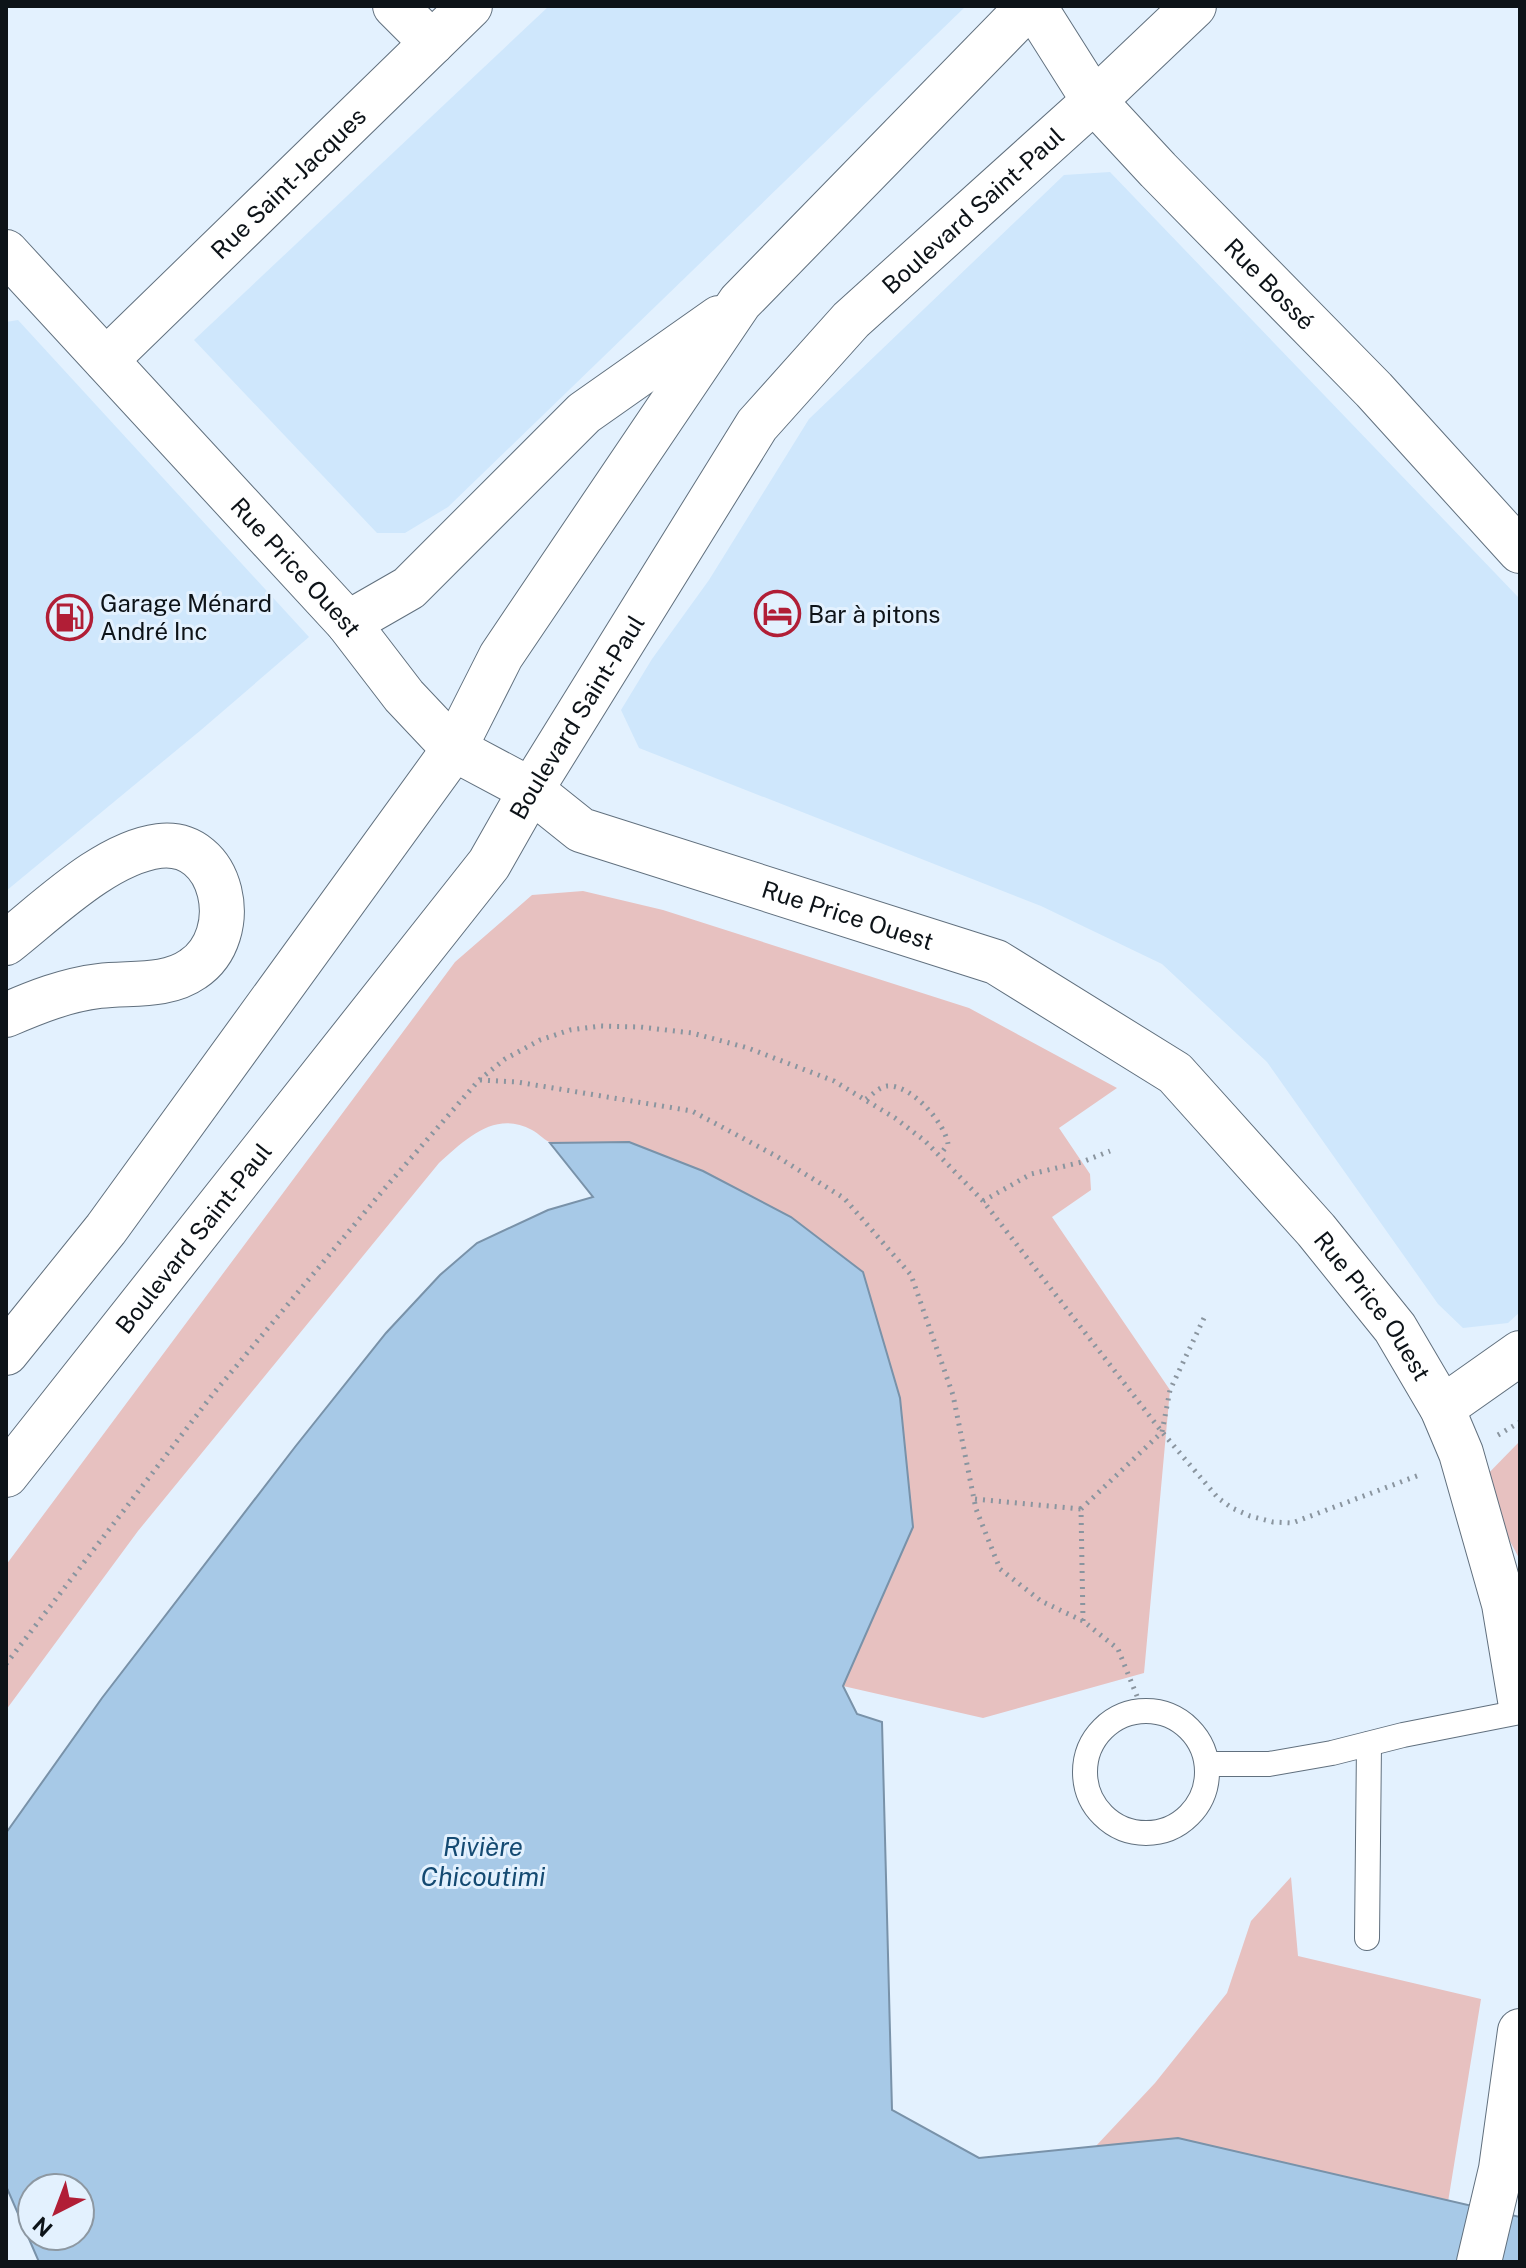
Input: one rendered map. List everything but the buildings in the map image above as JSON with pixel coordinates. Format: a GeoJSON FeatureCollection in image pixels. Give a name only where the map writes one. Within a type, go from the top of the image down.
{"type":"FeatureCollection","features":[{"type":"Feature","properties":{"kind":"street"},"geometry":{"type":"LineString","coordinates":[[395,6],[432,43]]}},
{"type":"Feature","properties":{"kind":"street","name":"Rue Saint-Jacques"},"geometry":{"type":"LineString","coordinates":[[106,360],[470,6]]}},
{"type":"Feature","properties":{"kind":"street"},"geometry":{"type":"LineString","coordinates":[[348,623],[409,588],[584,413],[740,302],[1031,6]]}},
{"type":"Feature","properties":{"kind":"street","name":"Rue Bossé"},"geometry":{"type":"LineString","coordinates":[[1031,6],[1094,101],[1374,390],[1520,551]]}},
{"type":"Feature","properties":{"kind":"street","name":"Boulevard Saint-Paul"},"geometry":{"type":"LineString","coordinates":[[6,1475],[489,864],[531,790],[757,425],[851,320],[1094,101],[1194,6]]}},
{"type":"Feature","properties":{"kind":"street","name":"Rue Price Ouest"},"geometry":{"type":"LineString","coordinates":[[6,253],[348,623],[404,696],[454,749],[531,790],[581,830],[996,962],[1175,1073],[1316,1230],[1395,1328],[1442,1408],[1461,1453],[1504,1604],[1520,1700]]}},
{"type":"Feature","properties":{"kind":"street"},"geometry":{"type":"LineString","coordinates":[[6,1353],[106,1229],[454,749],[501,656],[740,302]]}},
{"type":"Feature","properties":{"kind":"street"},"geometry":{"type":"LineString","coordinates":[[6,943],[111,863],[133,852],[151,848],[172,846],[192,853],[214,877],[222,900],[219,937],[206,958],[187,973],[163,981],[75,990],[6,1015]]}},
{"type":"Feature","properties":{"kind":"street"},"geometry":{"type":"LineString","coordinates":[[1442,1408],[1520,1353]]}},
{"type":"Feature","properties":{"kind":"street"},"geometry":{"type":"LineString","coordinates":[[1479,2262],[1501,2169],[1520,2031]]}},
{"type":"Feature","properties":{"kind":"lane"},"geometry":{"type":"LineString","coordinates":[[1143,1711],[1172,1716],[1189,1728],[1202,1745],[1208,1764],[1207,1786],[1199,1806],[1169,1830],[1151,1834],[1131,1832],[1114,1825],[1099,1811],[1089,1795],[1085,1776],[1087,1755],[1096,1736],[1111,1721],[1130,1712],[1143,1711]]}},
{"type":"Feature","properties":{"kind":"lane"},"geometry":{"type":"LineString","coordinates":[[1208,1764],[1269,1764],[1520,1712]]}},
{"type":"Feature","properties":{"kind":"lane"},"geometry":{"type":"LineString","coordinates":[[1367,1938],[1369,1744]]}},
{"type":"Feature","properties":{"kind":"path"},"geometry":{"type":"LineString","coordinates":[[6,1664],[213,1394],[479,1080],[505,1059],[540,1040],[570,1030],[600,1026],[640,1027],[692,1033],[748,1048],[834,1081],[866,1099],[925,1141],[983,1201],[1162,1432],[1218,1498],[1232,1508],[1273,1522],[1292,1523],[1320,1515],[1429,1471]]}},
{"type":"Feature","properties":{"kind":"path"},"geometry":{"type":"LineString","coordinates":[[479,1080],[517,1082],[692,1111],[776,1156],[844,1198],[911,1275],[953,1395],[974,1499],[1000,1569],[1041,1601],[1083,1621],[1118,1649],[1143,1711]]}},
{"type":"Feature","properties":{"kind":"path"},"geometry":{"type":"LineString","coordinates":[[866,1099],[890,1085],[906,1092],[942,1124],[947,1133],[948,1144],[940,1155]]}},
{"type":"Feature","properties":{"kind":"path"},"geometry":{"type":"LineString","coordinates":[[983,1201],[1031,1174],[1082,1162],[1110,1151]]}},
{"type":"Feature","properties":{"kind":"path"},"geometry":{"type":"LineString","coordinates":[[1083,1621],[1081,1509],[1162,1432],[1170,1390],[1204,1318]]}},
{"type":"Feature","properties":{"kind":"path"},"geometry":{"type":"LineString","coordinates":[[1501,1434],[1520,1422]]}},
{"type":"Feature","properties":{"kind":"path"},"geometry":{"type":"LineString","coordinates":[[974,1499],[1081,1509]]}},
{"type":"Feature","properties":{"kind":"shaded area"},"geometry":{"type":"Polygon","coordinates":[[[549,6],[965,7],[448,507],[405,533],[377,533],[194,340],[549,6]]]}},
{"type":"Feature","properties":{"kind":"shaded area"},"geometry":{"type":"Polygon","coordinates":[[[1110,172],[1520,599],[1520,1312],[1508,1323],[1463,1328],[1438,1304],[1267,1062],[1162,964],[1041,906],[639,748],[621,710],[652,659],[709,580],[809,419],[1064,175],[1110,172]]]}},
{"type":"Feature","properties":{"kind":"shaded area"},"geometry":{"type":"Polygon","coordinates":[[[18,320],[309,637],[6,891],[6,322],[18,320]]]}},
{"type":"Feature","properties":{"kind":"shaded area"},"geometry":{"type":"Polygon","coordinates":[[[583,891],[663,910],[969,1008],[1117,1088],[1059,1128],[1090,1174],[1091,1190],[1052,1217],[1170,1390],[1144,1673],[983,1718],[843,1686],[913,1527],[629,1142],[553,1143],[532,1130],[506,1123],[482,1130],[439,1163],[138,1531],[6,1710],[6,1565],[455,962],[532,895],[583,891]]]}},
{"type":"Feature","properties":{"kind":"shaded area"},"geometry":{"type":"Polygon","coordinates":[[[1520,1441],[1520,1560],[1479,1483],[1520,1441]]]}},
{"type":"Feature","properties":{"kind":"shaded area"},"geometry":{"type":"Polygon","coordinates":[[[1291,1877],[1298,1956],[1481,1999],[1448,2202],[1178,2138],[1095,2147],[1155,2083],[1227,1993],[1251,1921],[1291,1877]]]}},
{"type":"Feature","properties":{"kind":"water","name":"Rivière Chicoutimi"},"geometry":{"type":"Polygon","coordinates":[[[629,1142],[703,1171],[791,1217],[863,1272],[900,1398],[913,1527],[843,1686],[857,1714],[882,1722],[892,2110],[979,2158],[1178,2138],[1520,2217],[1520,2262],[39,2262],[35,2252],[96,2252],[96,2172],[16,2172],[16,2209],[6,2186],[6,1833],[102,1698],[386,1333],[440,1275],[477,1243],[548,1210],[593,1197],[550,1143],[629,1142]]]}},
{"type":"Feature","properties":{"kind":"place","name":"Bar à pitons"},"geometry":{"type":"Point","coordinates":[777,614]}},
{"type":"Feature","properties":{"kind":"place","name":"Garage Ménard André Inc"},"geometry":{"type":"Point","coordinates":[69,617]}}]}
